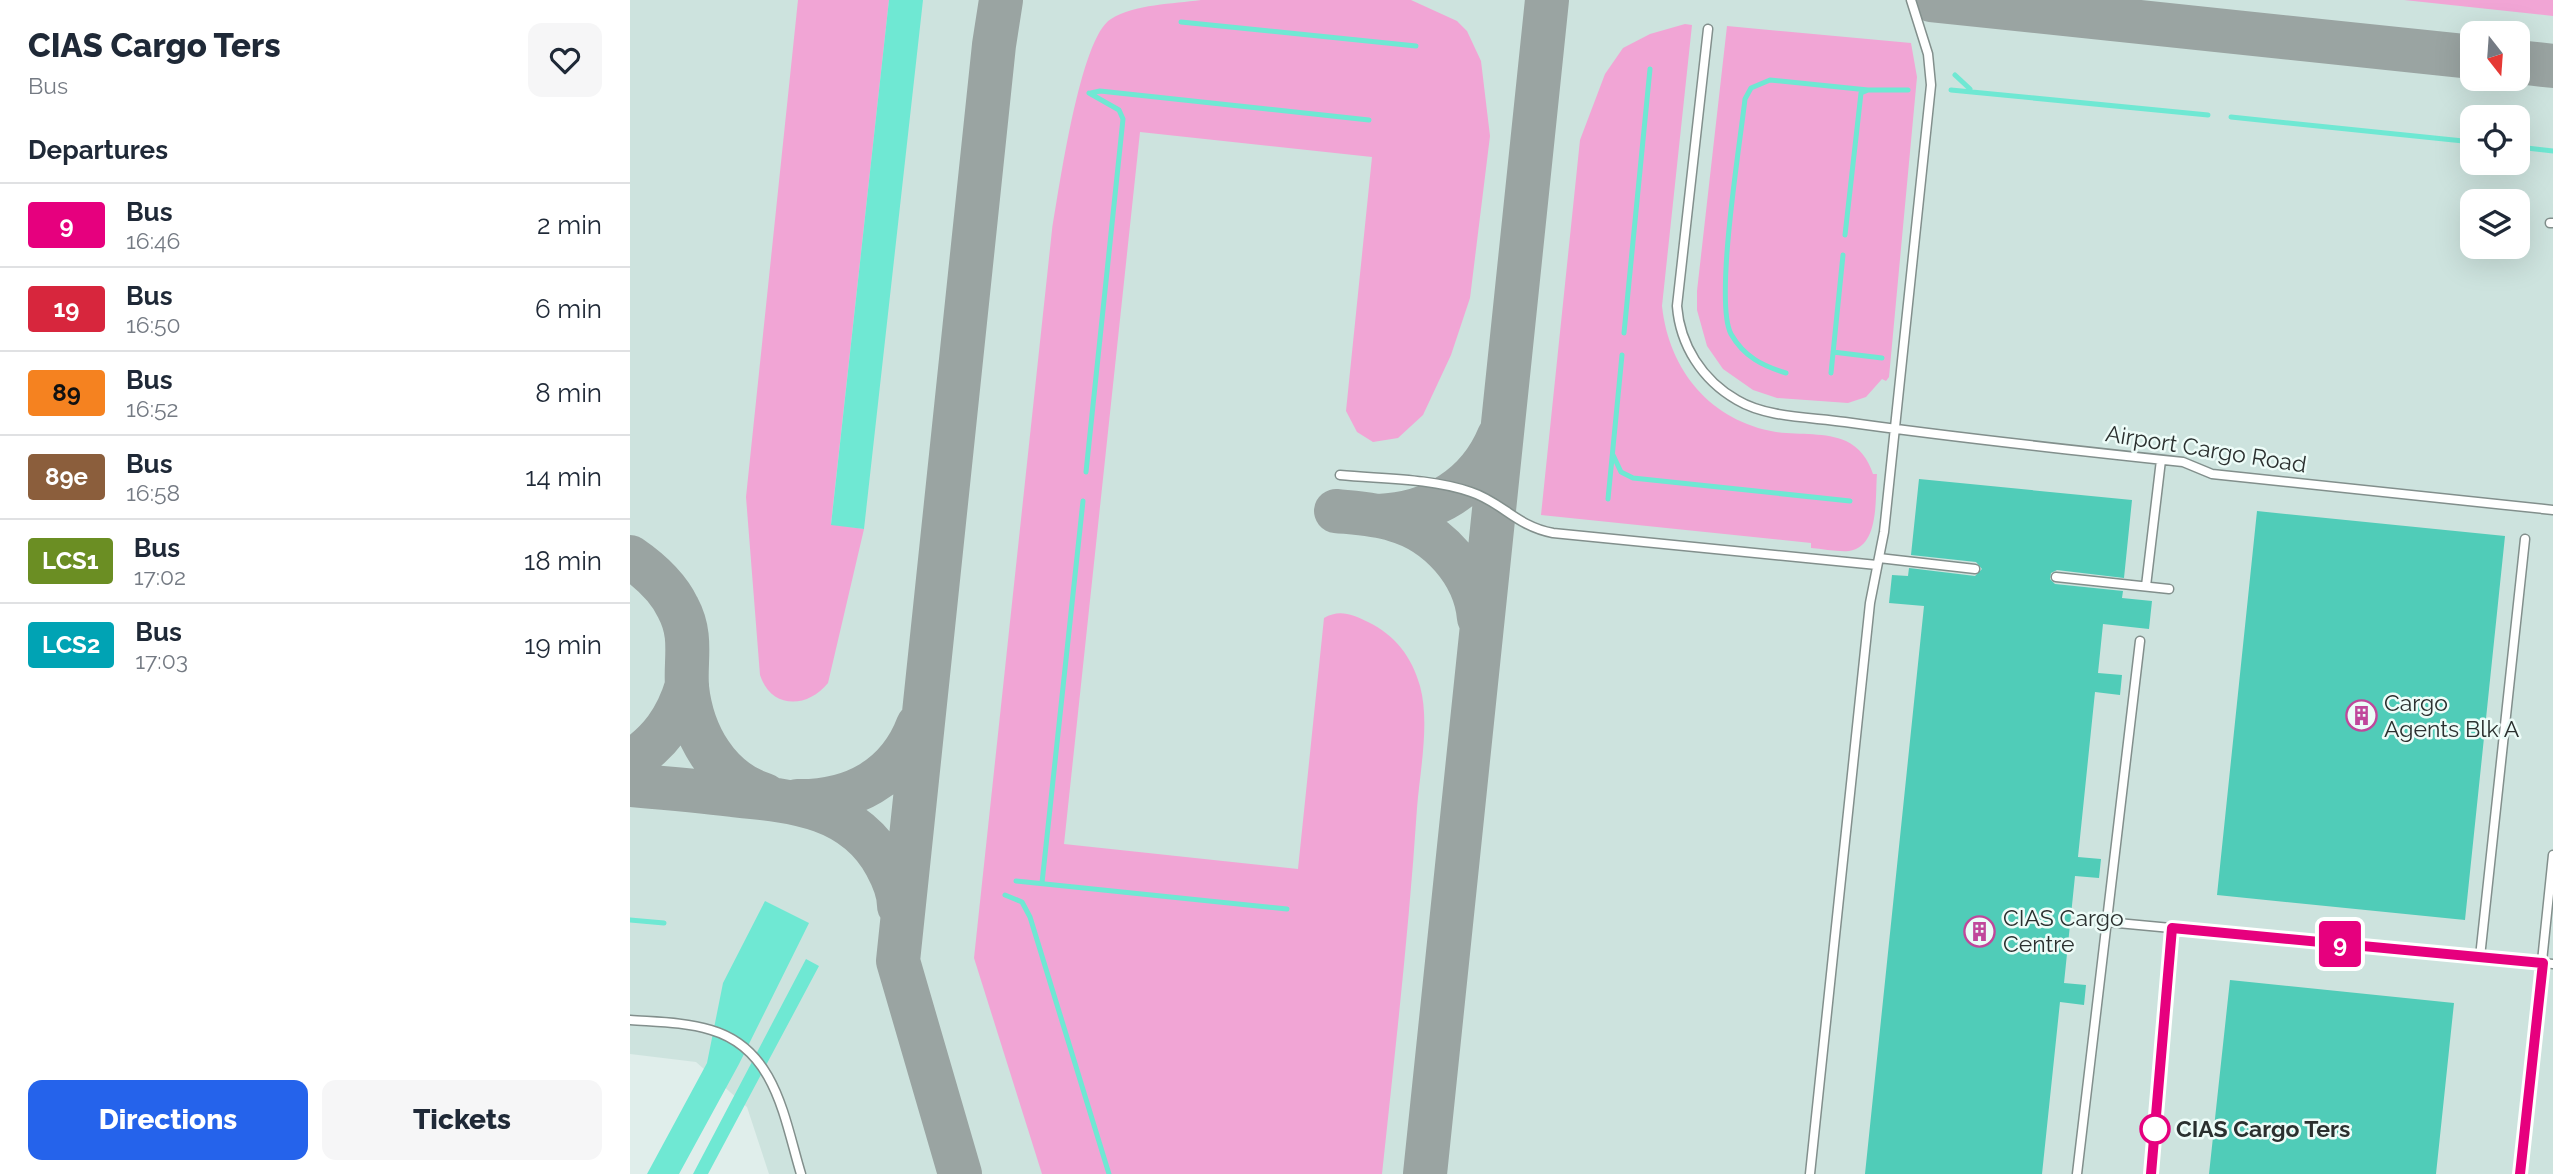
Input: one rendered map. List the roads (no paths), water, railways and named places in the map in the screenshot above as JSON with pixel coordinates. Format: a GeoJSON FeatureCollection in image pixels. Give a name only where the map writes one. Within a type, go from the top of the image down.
{"type":"FeatureCollection","features":[{"type":"Feature","properties":{"kind":"lane"},"geometry":{"type":"LineString","coordinates":[[1810,1174],[1870,603],[1895,429],[1931,85],[1928,54],[1911,0]]}},
{"type":"Feature","properties":{"kind":"lane","name":"Airport Cargo Road"},"geometry":{"type":"LineString","coordinates":[[1707,29],[1677,293],[1678,321],[1689,351],[1722,390],[1750,406],[1895,429],[2183,462],[2212,474],[2553,510]]}},
{"type":"Feature","properties":{"kind":"lane"},"geometry":{"type":"LineString","coordinates":[[2146,586],[2161,460]]}},
{"type":"Feature","properties":{"kind":"lane"},"geometry":{"type":"LineString","coordinates":[[1340,475],[1438,485],[1472,492],[1523,524],[1553,533],[1975,569]]}},
{"type":"Feature","properties":{"kind":"lane"},"geometry":{"type":"LineString","coordinates":[[2480,957],[2525,539]]}},
{"type":"Feature","properties":{"kind":"lane"},"geometry":{"type":"LineString","coordinates":[[2056,577],[2169,589]]}},
{"type":"Feature","properties":{"kind":"lane"},"geometry":{"type":"LineString","coordinates":[[2077,1174],[2140,641]]}},
{"type":"Feature","properties":{"kind":"lane"},"geometry":{"type":"LineString","coordinates":[[2520,1174],[2553,855]]}},
{"type":"Feature","properties":{"kind":"lane"},"geometry":{"type":"LineString","coordinates":[[2107,922],[2553,964]]}},
{"type":"Feature","properties":{"kind":"lane"},"geometry":{"type":"LineString","coordinates":[[2151,1174],[2172,928]]}},
{"type":"Feature","properties":{"kind":"lane"},"geometry":{"type":"LineString","coordinates":[[630,1020],[711,1030],[743,1045],[763,1065],[771,1080],[801,1174]]}},
{"type":"Feature","properties":{"kind":"waterway"},"geometry":{"type":"LineString","coordinates":[[1181,22],[1416,46]]}},
{"type":"Feature","properties":{"kind":"waterway"},"geometry":{"type":"LineString","coordinates":[[1624,333],[1650,69]]}},
{"type":"Feature","properties":{"kind":"waterway"},"geometry":{"type":"LineString","coordinates":[[1955,75],[1970,89]]}},
{"type":"Feature","properties":{"kind":"waterway"},"geometry":{"type":"LineString","coordinates":[[1786,373],[1762,364],[1748,355],[1731,334],[1727,317],[1727,257],[1745,99],[1751,88],[1770,80],[1868,90]]}},
{"type":"Feature","properties":{"kind":"waterway"},"geometry":{"type":"LineString","coordinates":[[1845,235],[1861,93],[1868,90],[1908,90]]}},
{"type":"Feature","properties":{"kind":"waterway"},"geometry":{"type":"LineString","coordinates":[[1951,90],[2208,115]]}},
{"type":"Feature","properties":{"kind":"waterway"},"geometry":{"type":"LineString","coordinates":[[1091,93],[1100,91],[1369,120]]}},
{"type":"Feature","properties":{"kind":"waterway"},"geometry":{"type":"LineString","coordinates":[[1086,472],[1123,119],[1119,110],[1089,93]]}},
{"type":"Feature","properties":{"kind":"waterway"},"geometry":{"type":"LineString","coordinates":[[2231,117],[2460,141]]}},
{"type":"Feature","properties":{"kind":"waterway"},"geometry":{"type":"LineString","coordinates":[[2530,148],[2553,151]]}},
{"type":"Feature","properties":{"kind":"waterway"},"geometry":{"type":"LineString","coordinates":[[1831,373],[1843,255]]}},
{"type":"Feature","properties":{"kind":"waterway"},"geometry":{"type":"LineString","coordinates":[[1833,352],[1882,358]]}},
{"type":"Feature","properties":{"kind":"waterway"},"geometry":{"type":"LineString","coordinates":[[1608,499],[1622,355]]}},
{"type":"Feature","properties":{"kind":"waterway"},"geometry":{"type":"LineString","coordinates":[[1613,455],[1621,472],[1633,478],[1850,501]]}},
{"type":"Feature","properties":{"kind":"waterway"},"geometry":{"type":"LineString","coordinates":[[1042,883],[1083,501]]}},
{"type":"Feature","properties":{"kind":"waterway"},"geometry":{"type":"LineString","coordinates":[[1016,881],[1287,909]]}},
{"type":"Feature","properties":{"kind":"waterway"},"geometry":{"type":"LineString","coordinates":[[1005,895],[1022,902],[1030,917],[1109,1174]]}},
{"type":"Feature","properties":{"kind":"waterway"},"geometry":{"type":"LineString","coordinates":[[630,920],[664,923]]}},
{"type":"Feature","properties":{"kind":"place","name":"Cargo Agents Blk A"},"geometry":{"type":"Point","coordinates":[2361,716]}},
{"type":"Feature","properties":{"kind":"place","name":"CIAS Cargo Centre"},"geometry":{"type":"Point","coordinates":[1980,931]}},
{"type":"Feature","properties":{"kind":"place","name":"CIAS Cargo Ters"},"geometry":{"type":"Point","coordinates":[2155,1129]}}]}
